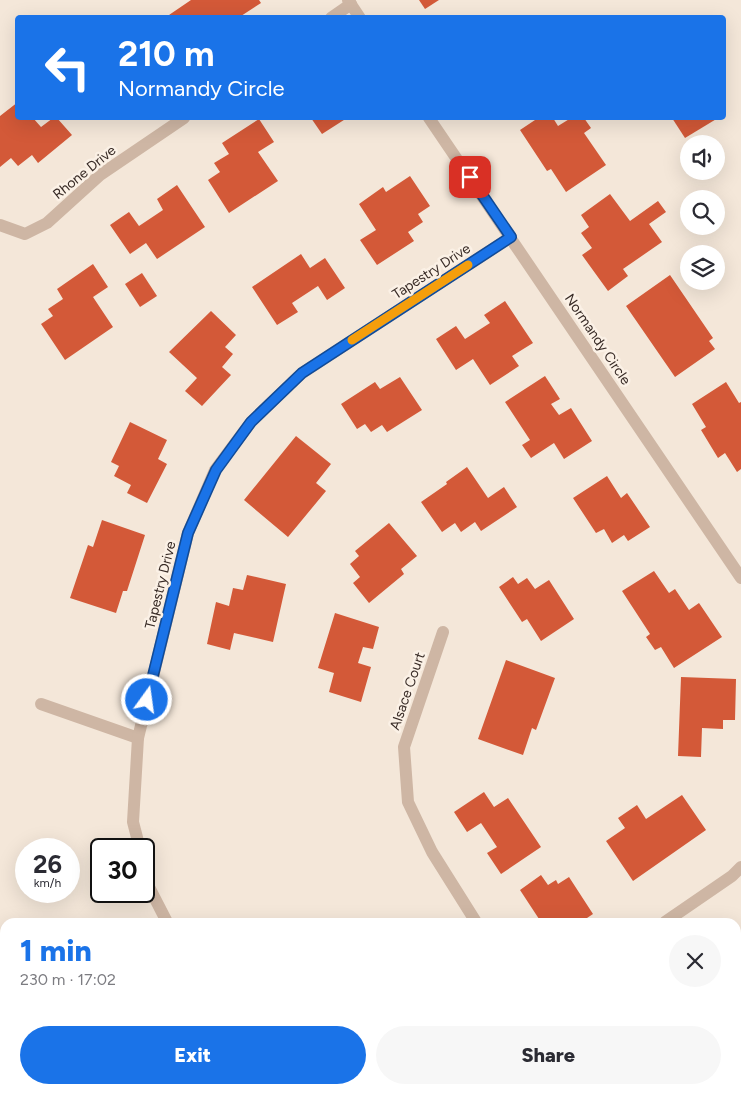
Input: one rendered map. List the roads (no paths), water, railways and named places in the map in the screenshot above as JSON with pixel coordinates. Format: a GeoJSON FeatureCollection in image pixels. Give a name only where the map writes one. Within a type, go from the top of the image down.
{"type":"FeatureCollection","features":[{"type":"Feature","properties":{"kind":"street"},"geometry":{"type":"LineString","coordinates":[[334,15],[349,2],[358,15]]}},
{"type":"Feature","properties":{"kind":"street","name":"Rhone Drive"},"geometry":{"type":"LineString","coordinates":[[0,225],[25,234],[47,223],[100,175],[181,120]]}},
{"type":"Feature","properties":{"kind":"street","name":"Normandy Circle"},"geometry":{"type":"LineString","coordinates":[[429,120],[511,237],[741,578]]}},
{"type":"Feature","properties":{"kind":"street","name":"Tapestry Drive"},"geometry":{"type":"LineString","coordinates":[[137,838],[133,822],[138,738],[188,533],[216,470],[251,422],[302,373],[511,237]]}},
{"type":"Feature","properties":{"kind":"street","name":"Alsace Court"},"geometry":{"type":"LineString","coordinates":[[443,632],[404,747],[408,802],[432,852],[473,918]]}},
{"type":"Feature","properties":{"kind":"street"},"geometry":{"type":"LineString","coordinates":[[41,704],[138,738]]}},
{"type":"Feature","properties":{"kind":"street"},"geometry":{"type":"LineString","coordinates":[[671,918],[732,876],[741,867]]}},
{"type":"Feature","properties":{"kind":"street"},"geometry":{"type":"LineString","coordinates":[[155,899],[165,918]]}}]}
